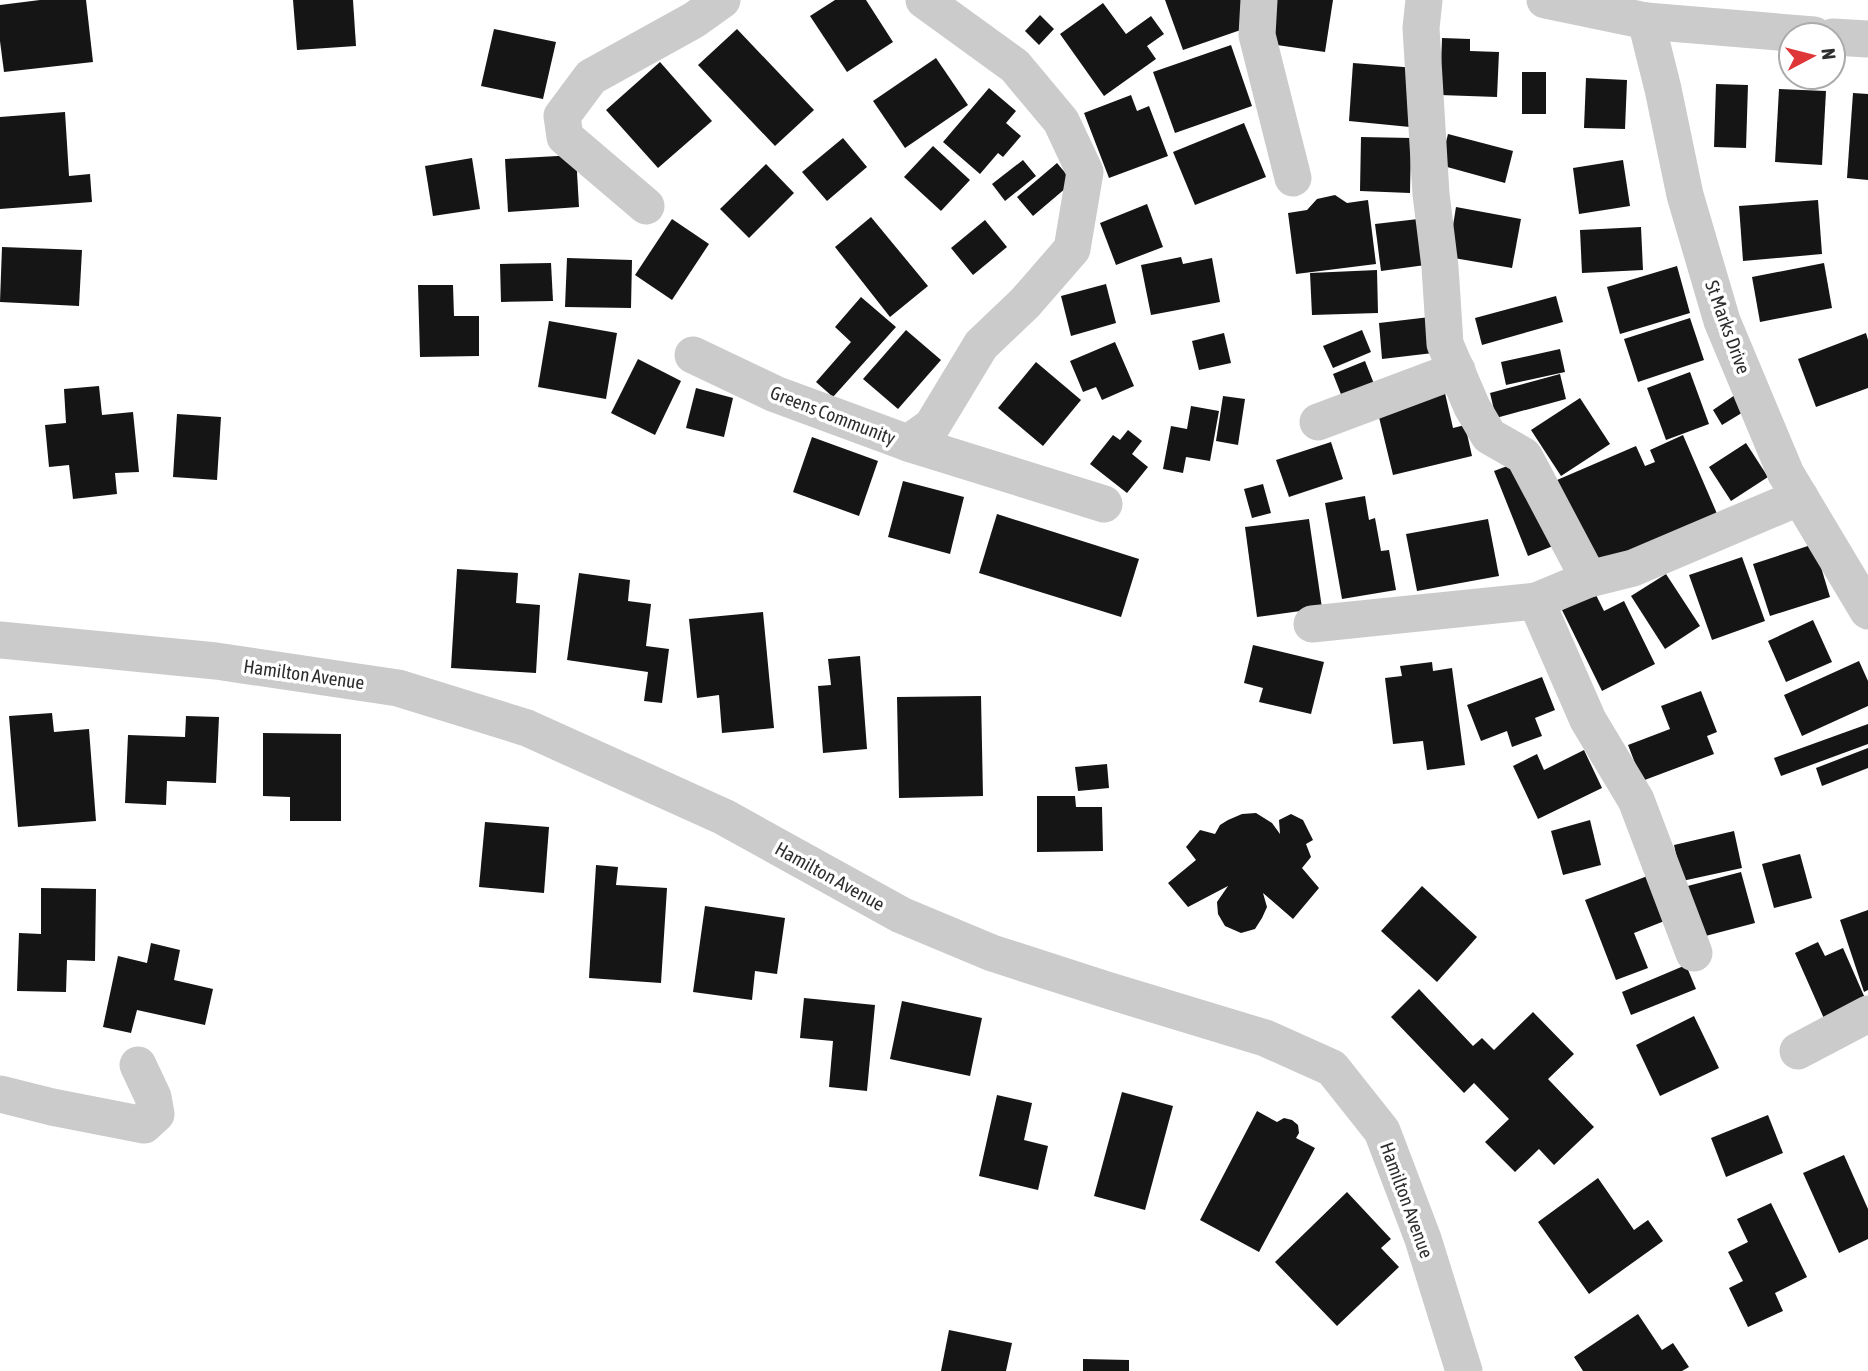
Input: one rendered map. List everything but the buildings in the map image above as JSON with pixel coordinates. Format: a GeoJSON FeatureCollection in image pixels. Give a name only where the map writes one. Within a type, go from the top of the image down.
{"type":"FeatureCollection","features":[{"type":"Feature","properties":{"kind":"street"},"geometry":{"type":"LineString","coordinates":[[646,206],[565,138],[562,116],[591,77],[694,20],[722,0]]}},
{"type":"Feature","properties":{"kind":"street","name":"Greens Community"},"geometry":{"type":"LineString","coordinates":[[693,355],[775,394],[908,443],[932,426],[981,345],[1025,303],[1072,249],[1084,172],[1061,121],[1015,66],[924,0]]}},
{"type":"Feature","properties":{"kind":"street"},"geometry":{"type":"LineString","coordinates":[[1259,0],[1258,35],[1293,178]]}},
{"type":"Feature","properties":{"kind":"street"},"geometry":{"type":"LineString","coordinates":[[1424,0],[1421,28],[1431,194],[1446,344],[1472,407],[1489,436],[1524,456],[1589,579]]}},
{"type":"Feature","properties":{"kind":"street"},"geometry":{"type":"LineString","coordinates":[[1545,0],[1646,21],[1777,32]]}},
{"type":"Feature","properties":{"kind":"street","name":"St Marks Drive"},"geometry":{"type":"LineString","coordinates":[[1646,21],[1664,89],[1685,195],[1722,321],[1786,474],[1868,611]]}},
{"type":"Feature","properties":{"kind":"street"},"geometry":{"type":"LineString","coordinates":[[1847,38],[1868,39]]}},
{"type":"Feature","properties":{"kind":"street"},"geometry":{"type":"LineString","coordinates":[[1318,422],[1457,370]]}},
{"type":"Feature","properties":{"kind":"street"},"geometry":{"type":"LineString","coordinates":[[908,443],[1104,504]]}},
{"type":"Feature","properties":{"kind":"street"},"geometry":{"type":"LineString","coordinates":[[1312,624],[1536,601],[1589,579],[1633,568],[1800,496]]}},
{"type":"Feature","properties":{"kind":"street"},"geometry":{"type":"LineString","coordinates":[[1536,601],[1588,720],[1636,800],[1694,953]]}},
{"type":"Feature","properties":{"kind":"street","name":"Hamilton Avenue"},"geometry":{"type":"LineString","coordinates":[[0,640],[216,661],[398,688],[527,728],[724,817],[901,915],[992,953],[1265,1038],[1332,1069],[1382,1130],[1423,1239],[1464,1371]]}},
{"type":"Feature","properties":{"kind":"street"},"geometry":{"type":"LineString","coordinates":[[1798,1051],[1868,1014]]}},
{"type":"Feature","properties":{"kind":"street"},"geometry":{"type":"LineString","coordinates":[[0,1094],[144,1125],[156,1114],[153,1097],[138,1065]]}}]}
